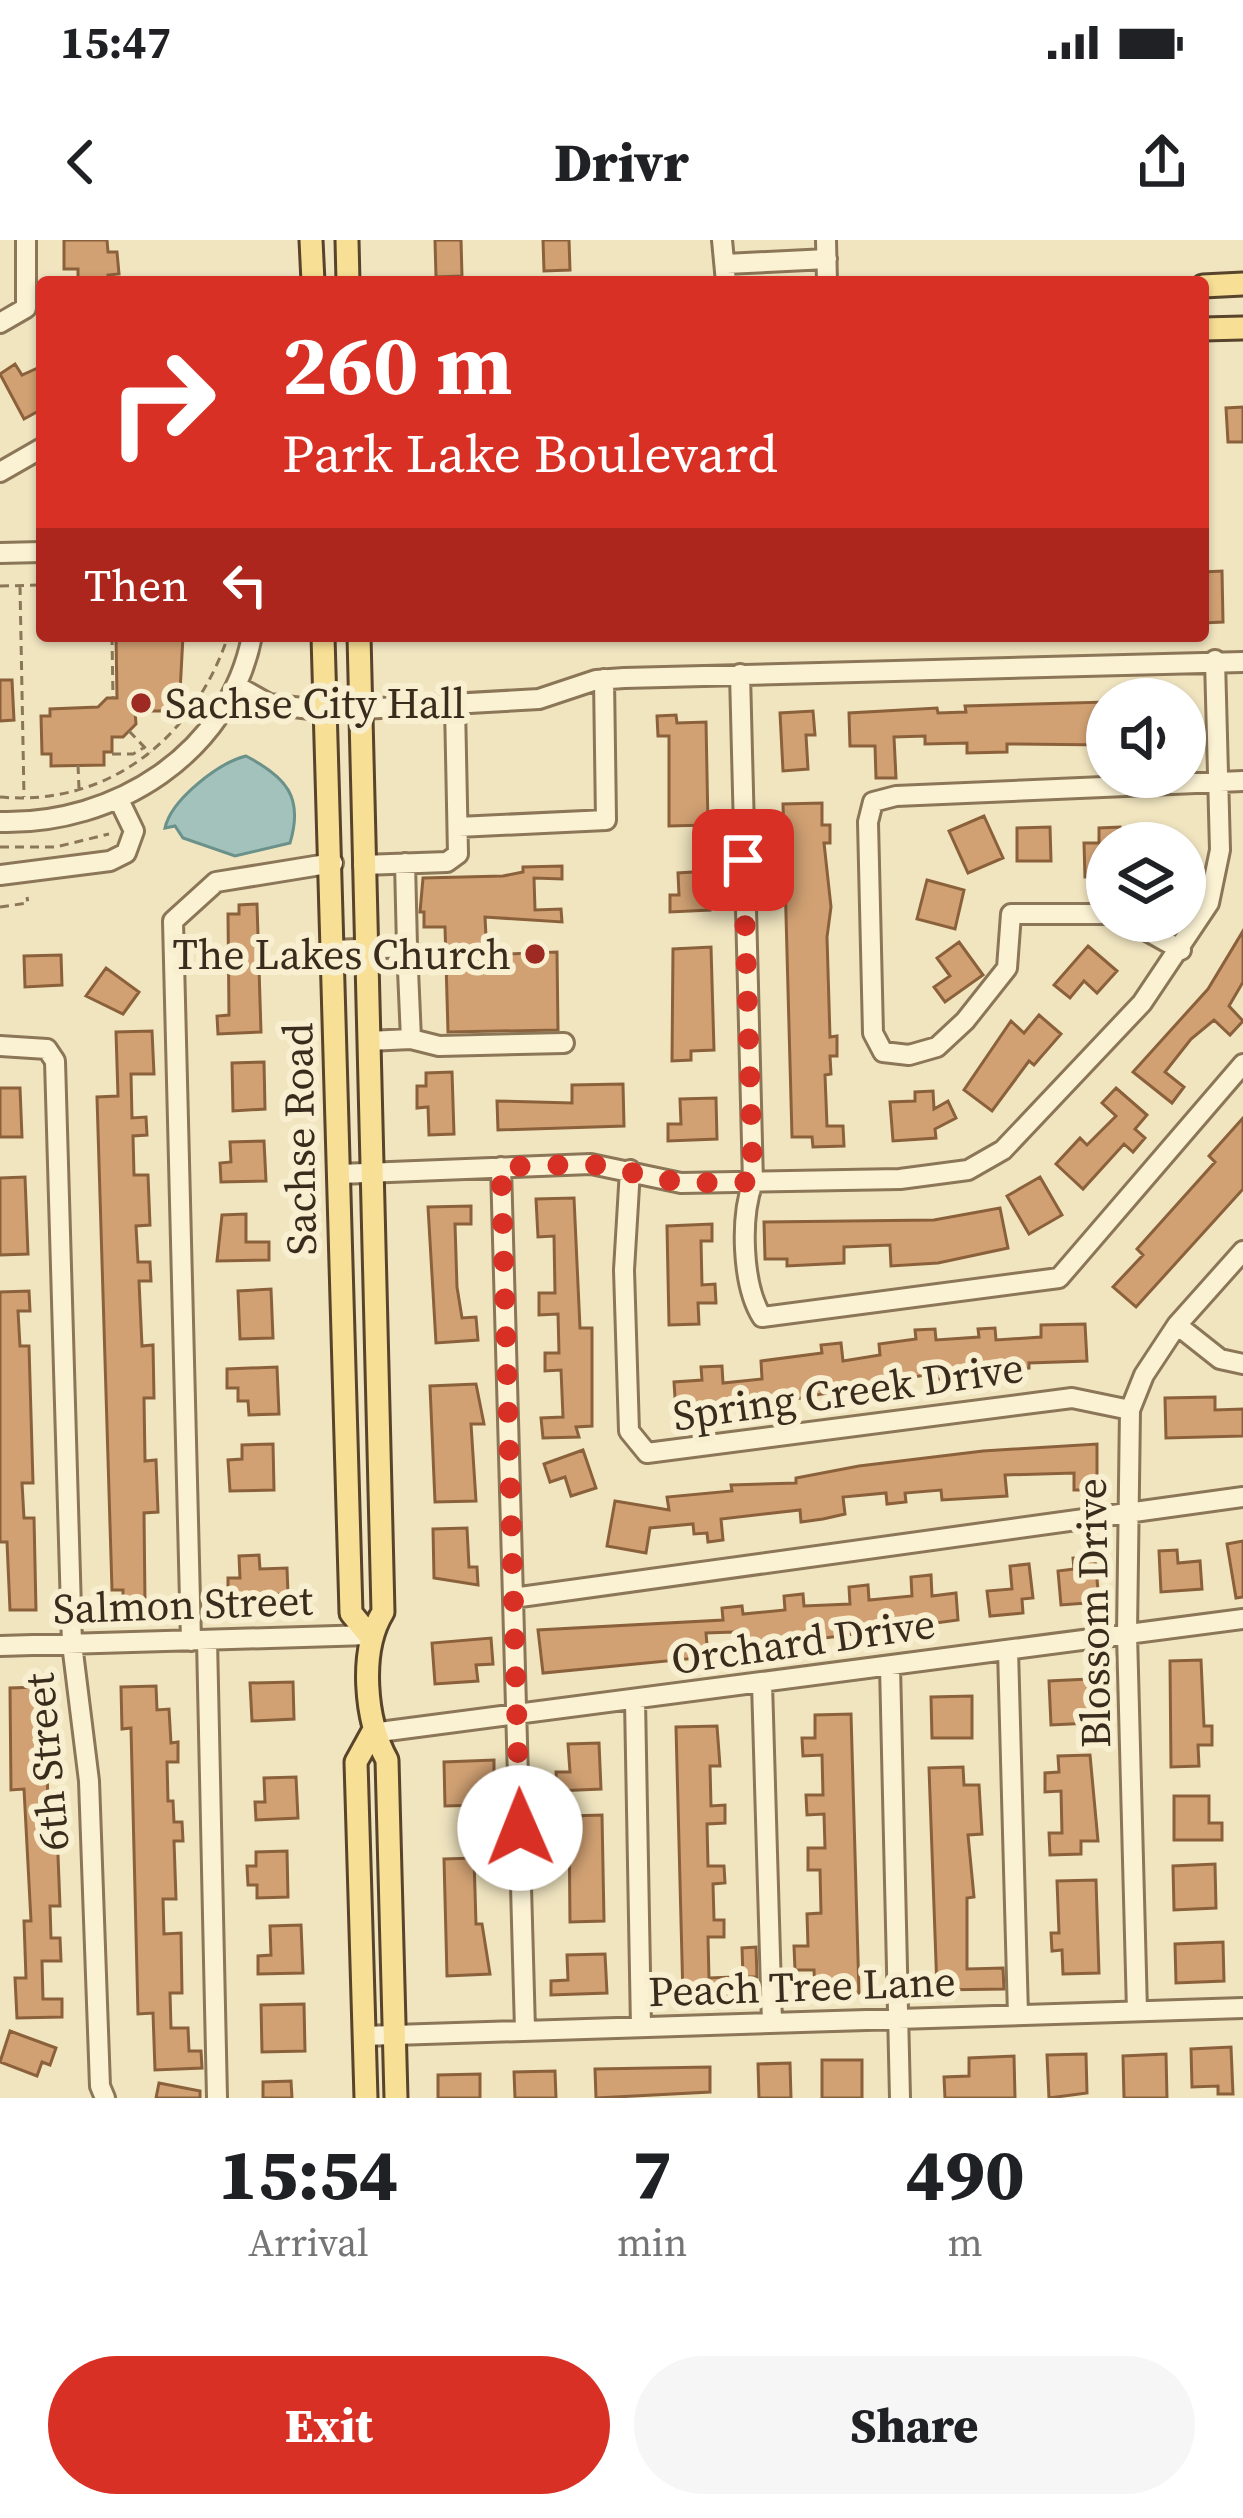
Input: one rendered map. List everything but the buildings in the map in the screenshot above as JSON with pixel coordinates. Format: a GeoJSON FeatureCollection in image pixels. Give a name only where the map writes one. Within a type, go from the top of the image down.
{"type":"FeatureCollection","features":[{"type":"Feature","properties":{"kind":"main road"},"geometry":{"type":"LineString","coordinates":[[311,240],[313,276]]}},
{"type":"Feature","properties":{"kind":"main road"},"geometry":{"type":"LineString","coordinates":[[347,240],[347,276]]}},
{"type":"Feature","properties":{"kind":"main road"},"geometry":{"type":"LineString","coordinates":[[1209,286],[1243,284]]}},
{"type":"Feature","properties":{"kind":"main road"},"geometry":{"type":"LineString","coordinates":[[1209,329],[1243,328]]}},
{"type":"Feature","properties":{"kind":"main road","name":"Sachse Road"},"geometry":{"type":"LineString","coordinates":[[323,642],[351,1613],[369,1634]]}},
{"type":"Feature","properties":{"kind":"main road","name":"Sachse Road"},"geometry":{"type":"LineString","coordinates":[[359,642],[383,1612],[369,1634],[372,1733],[387,1760],[396,2098]]}},
{"type":"Feature","properties":{"kind":"main road","name":"Sachse Road"},"geometry":{"type":"LineString","coordinates":[[366,2098],[356,1762],[372,1733]]}},
{"type":"Feature","properties":{"kind":"street"},"geometry":{"type":"LineString","coordinates":[[0,322],[26,308],[26,240]]}},
{"type":"Feature","properties":{"kind":"street"},"geometry":{"type":"LineString","coordinates":[[722,240],[726,273],[826,249]]}},
{"type":"Feature","properties":{"kind":"street"},"geometry":{"type":"LineString","coordinates":[[0,472],[36,453]]}},
{"type":"Feature","properties":{"kind":"street"},"geometry":{"type":"LineString","coordinates":[[0,553],[36,552]]}},
{"type":"Feature","properties":{"kind":"street"},"geometry":{"type":"LineString","coordinates":[[0,822],[38,823],[119,800],[169,770],[200,741],[237,686],[250,642]]}},
{"type":"Feature","properties":{"kind":"street"},"geometry":{"type":"LineString","coordinates":[[340,1174],[591,1164],[681,1183],[900,1179],[968,1170],[1003,1150],[1071,1084],[1181,950],[1209,903],[1220,850],[1215,660]]}},
{"type":"Feature","properties":{"kind":"street"},"geometry":{"type":"LineString","coordinates":[[237,686],[269,704],[327,711],[539,699],[604,680],[1243,662]]}},
{"type":"Feature","properties":{"kind":"street"},"geometry":{"type":"LineString","coordinates":[[740,674],[753,1182],[747,1198],[750,1297],[762,1317],[1059,1278],[1243,1064]]}},
{"type":"Feature","properties":{"kind":"street"},"geometry":{"type":"LineString","coordinates":[[458,827],[606,820],[604,680]]}},
{"type":"Feature","properties":{"kind":"street"},"geometry":{"type":"LineString","coordinates":[[363,865],[447,862],[458,854],[455,705]]}},
{"type":"Feature","properties":{"kind":"street"},"geometry":{"type":"LineString","coordinates":[[1086,914],[1011,914],[1007,968],[965,1021],[937,1047],[908,1055],[883,1052],[873,1034],[868,822],[873,802],[896,796],[1243,781]]}},
{"type":"Feature","properties":{"kind":"street"},"geometry":{"type":"LineString","coordinates":[[0,875],[110,861],[126,853],[134,831],[119,800]]}},
{"type":"Feature","properties":{"kind":"street"},"geometry":{"type":"LineString","coordinates":[[218,2098],[172,921],[216,882],[333,863]]}},
{"type":"Feature","properties":{"kind":"street"},"geometry":{"type":"LineString","coordinates":[[405,863],[411,1039]]}},
{"type":"Feature","properties":{"kind":"street"},"geometry":{"type":"LineString","coordinates":[[1167,942],[1181,950]]}},
{"type":"Feature","properties":{"kind":"street"},"geometry":{"type":"LineString","coordinates":[[334,950],[407,947]]}},
{"type":"Feature","properties":{"kind":"street"},"geometry":{"type":"LineString","coordinates":[[368,1040],[411,1039],[439,1046],[564,1042]]}},
{"type":"Feature","properties":{"kind":"street","name":"6th Street"},"geometry":{"type":"LineString","coordinates":[[0,1046],[47,1049],[55,1060],[72,1644],[88,1781],[103,2092]]}},
{"type":"Feature","properties":{"kind":"street"},"geometry":{"type":"LineString","coordinates":[[501,1167],[525,2030]]}},
{"type":"Feature","properties":{"kind":"street","name":"Spring Creek Drive"},"geometry":{"type":"LineString","coordinates":[[630,1170],[624,1270],[629,1431],[647,1453],[1072,1398],[1130,1410]]}},
{"type":"Feature","properties":{"kind":"street","name":"Blossom Drive"},"geometry":{"type":"LineString","coordinates":[[1137,2011],[1126,1634],[1130,1410],[1144,1375],[1177,1325],[1243,1251]]}},
{"type":"Feature","properties":{"kind":"street"},"geometry":{"type":"LineString","coordinates":[[1177,1325],[1220,1359],[1243,1364]]}},
{"type":"Feature","properties":{"kind":"street"},"geometry":{"type":"LineString","coordinates":[[513,1598],[1243,1497]]}},
{"type":"Feature","properties":{"kind":"street","name":"Orchard Drive"},"geometry":{"type":"LineString","coordinates":[[372,1733],[516,1718],[1243,1619]]}},
{"type":"Feature","properties":{"kind":"street","name":"Salmon Street"},"geometry":{"type":"LineString","coordinates":[[0,1646],[369,1634]]}},
{"type":"Feature","properties":{"kind":"street"},"geometry":{"type":"LineString","coordinates":[[1008,1650],[1018,2015]]}},
{"type":"Feature","properties":{"kind":"street"},"geometry":{"type":"LineString","coordinates":[[890,1666],[900,2098]]}},
{"type":"Feature","properties":{"kind":"street"},"geometry":{"type":"LineString","coordinates":[[762,1683],[772,2023]]}},
{"type":"Feature","properties":{"kind":"street"},"geometry":{"type":"LineString","coordinates":[[635,1700],[640,2027]]}},
{"type":"Feature","properties":{"kind":"street","name":"Peach Tree Lane"},"geometry":{"type":"LineString","coordinates":[[363,2036],[1243,2008]]}},
{"type":"Feature","properties":{"kind":"path"},"geometry":{"type":"LineString","coordinates":[[0,586],[36,586]]}},
{"type":"Feature","properties":{"kind":"path"},"geometry":{"type":"LineString","coordinates":[[20,586],[25,811]]}},
{"type":"Feature","properties":{"kind":"path"},"geometry":{"type":"LineString","coordinates":[[112,642],[113,698]]}},
{"type":"Feature","properties":{"kind":"path"},"geometry":{"type":"LineString","coordinates":[[0,797],[79,790],[151,754],[203,696],[226,642]]}},
{"type":"Feature","properties":{"kind":"path"},"geometry":{"type":"LineString","coordinates":[[11,679],[22,678]]}},
{"type":"Feature","properties":{"kind":"path"},"geometry":{"type":"LineString","coordinates":[[14,708],[23,708]]}},
{"type":"Feature","properties":{"kind":"path"},"geometry":{"type":"LineString","coordinates":[[129,731],[151,754]]}},
{"type":"Feature","properties":{"kind":"path"},"geometry":{"type":"LineString","coordinates":[[112,754],[133,754],[145,747]]}},
{"type":"Feature","properties":{"kind":"path"},"geometry":{"type":"LineString","coordinates":[[78,766],[79,790]]}},
{"type":"Feature","properties":{"kind":"path"},"geometry":{"type":"LineString","coordinates":[[0,847],[26,848],[109,834]]}},
{"type":"Feature","properties":{"kind":"path"},"geometry":{"type":"LineString","coordinates":[[26,835],[26,862]]}},
{"type":"Feature","properties":{"kind":"path"},"geometry":{"type":"LineString","coordinates":[[0,907],[28,902],[27,897]]}},
{"type":"Feature","properties":{"kind":"water"},"geometry":{"type":"Polygon","coordinates":[[[246,756],[272,772],[288,790],[295,813],[290,843],[235,856],[183,838],[175,826],[165,828],[176,806],[197,784],[246,756]]]}},
{"type":"Feature","properties":{"kind":"place","name":"Sachse City Hall"},"geometry":{"type":"Point","coordinates":[141,703]}},
{"type":"Feature","properties":{"kind":"place","name":"The Lakes Church"},"geometry":{"type":"Point","coordinates":[535,954]}},
{"type":"Feature","properties":{"kind":"route"},"geometry":{"type":"LineString","coordinates":[[520,1828],[501,1167],[591,1164],[681,1183],[753,1182],[743,860]]}}]}
